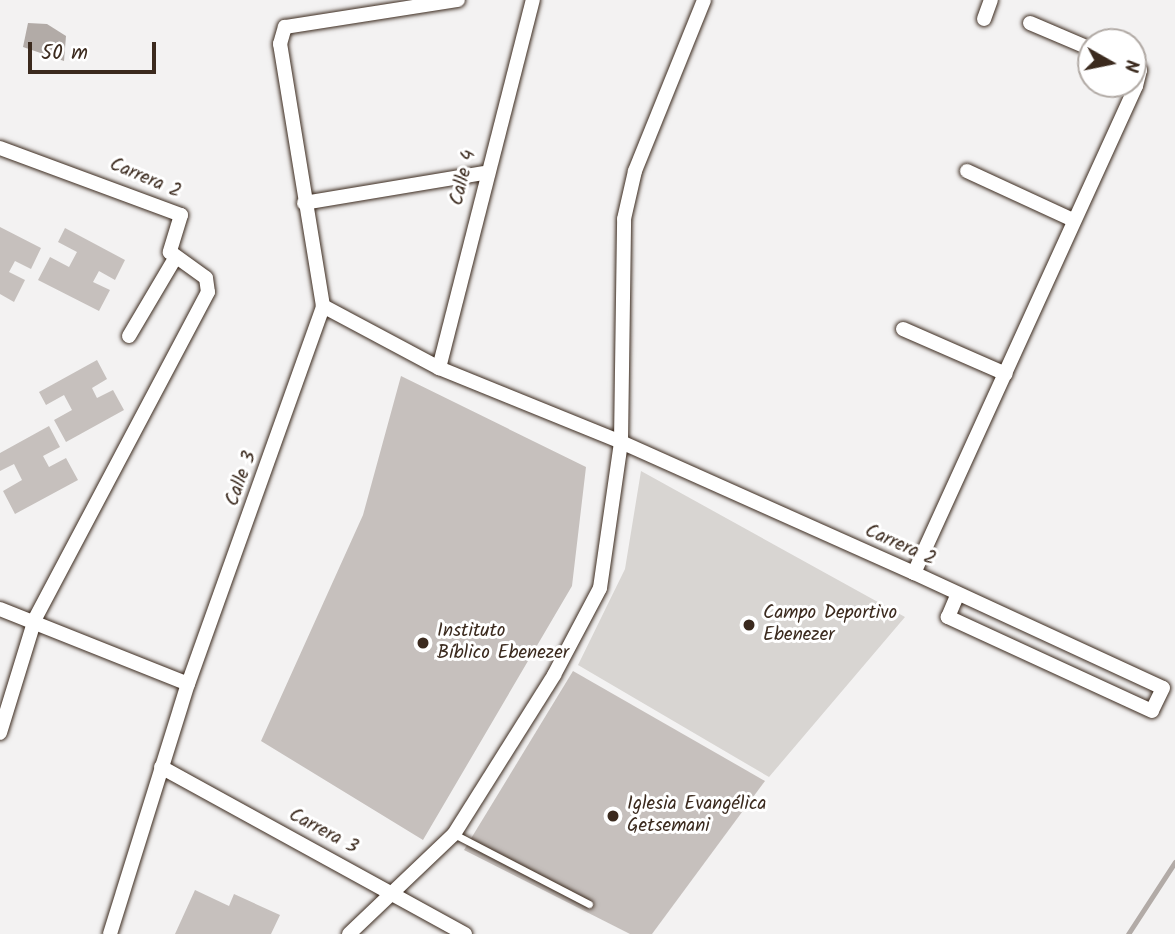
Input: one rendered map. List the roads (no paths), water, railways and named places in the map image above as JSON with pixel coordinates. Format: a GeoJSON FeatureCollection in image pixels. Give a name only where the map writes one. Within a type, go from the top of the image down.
{"type":"FeatureCollection","features":[{"type":"Feature","properties":{"kind":"street"},"geometry":{"type":"LineString","coordinates":[[323,306],[280,44],[285,27],[458,0]]}},
{"type":"Feature","properties":{"kind":"street","name":"Calle 4"},"geometry":{"type":"LineString","coordinates":[[439,368],[484,173],[533,0]]}},
{"type":"Feature","properties":{"kind":"street"},"geometry":{"type":"LineString","coordinates":[[349,934],[397,894],[454,834],[554,675],[600,588],[621,442],[624,219],[635,171],[704,0]]}},
{"type":"Feature","properties":{"kind":"street"},"geometry":{"type":"LineString","coordinates":[[984,19],[991,0]]}},
{"type":"Feature","properties":{"kind":"street"},"geometry":{"type":"LineString","coordinates":[[1030,23],[1077,43]]}},
{"type":"Feature","properties":{"kind":"street"},"geometry":{"type":"LineString","coordinates":[[914,573],[1130,98]]}},
{"type":"Feature","properties":{"kind":"street","name":"Carrera 2"},"geometry":{"type":"LineString","coordinates":[[0,148],[181,215],[169,242],[174,260]]}},
{"type":"Feature","properties":{"kind":"street"},"geometry":{"type":"LineString","coordinates":[[967,171],[1073,220]]}},
{"type":"Feature","properties":{"kind":"street"},"geometry":{"type":"LineString","coordinates":[[304,203],[484,173]]}},
{"type":"Feature","properties":{"kind":"street"},"geometry":{"type":"LineString","coordinates":[[0,733],[35,619],[208,292],[206,278],[174,260],[129,336]]}},
{"type":"Feature","properties":{"kind":"street","name":"Carrera 2"},"geometry":{"type":"LineString","coordinates":[[323,306],[439,368],[621,442],[914,573],[1163,688],[1152,711],[948,617],[958,594]]}},
{"type":"Feature","properties":{"kind":"street","name":"Calle 3"},"geometry":{"type":"LineString","coordinates":[[110,934],[188,684],[323,306]]}},
{"type":"Feature","properties":{"kind":"street"},"geometry":{"type":"LineString","coordinates":[[903,329],[1006,374]]}},
{"type":"Feature","properties":{"kind":"street"},"geometry":{"type":"LineString","coordinates":[[0,609],[35,619],[188,684]]}},
{"type":"Feature","properties":{"kind":"street","name":"Carrera 3"},"geometry":{"type":"LineString","coordinates":[[162,767],[397,894],[465,934]]}},
{"type":"Feature","properties":{"kind":"lane"},"geometry":{"type":"LineString","coordinates":[[454,834],[589,904]]}},
{"type":"Feature","properties":{"kind":"waterway"},"geometry":{"type":"LineString","coordinates":[[1128,934],[1175,862]]}},
{"type":"Feature","properties":{"kind":"place","name":"Campo Deportivo Ebenezer"},"geometry":{"type":"Point","coordinates":[749,625]}},
{"type":"Feature","properties":{"kind":"place","name":"Instituto Bíblico Ebenezer"},"geometry":{"type":"Point","coordinates":[423,643]}},
{"type":"Feature","properties":{"kind":"place","name":"Iglesia Evangélica Getsemani"},"geometry":{"type":"Point","coordinates":[613,816]}}]}
